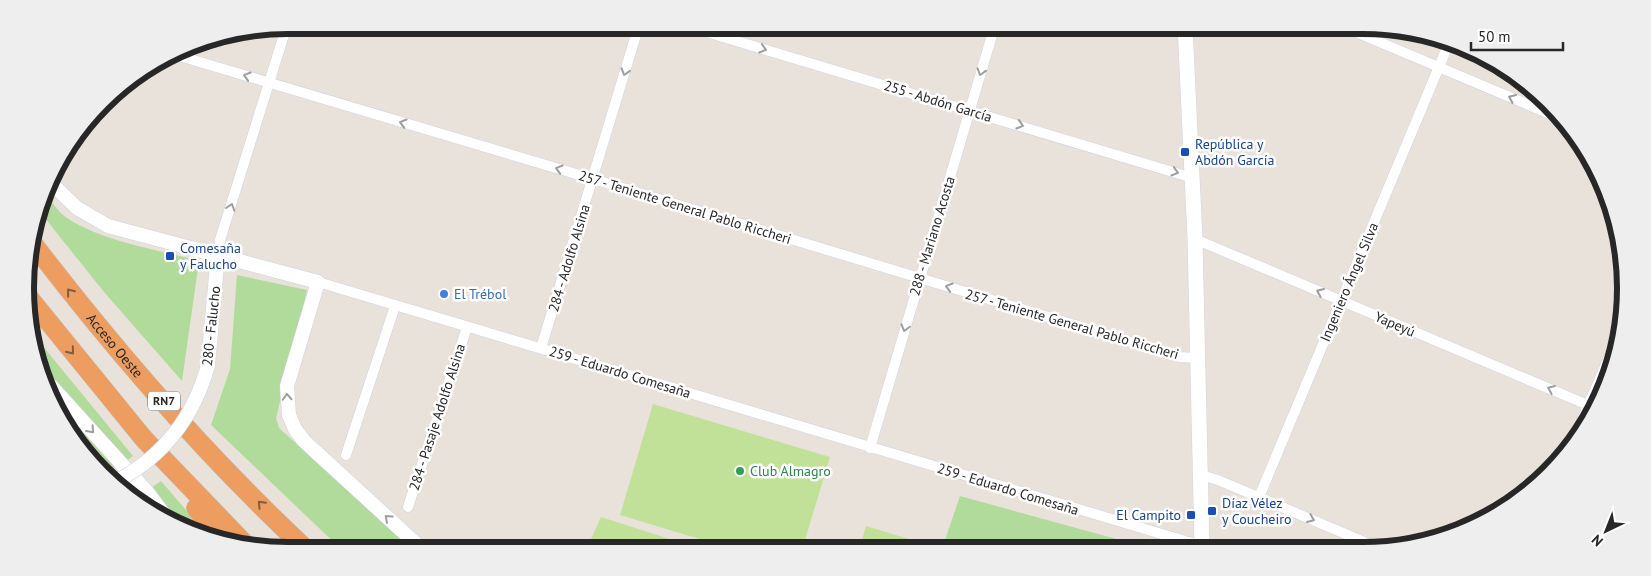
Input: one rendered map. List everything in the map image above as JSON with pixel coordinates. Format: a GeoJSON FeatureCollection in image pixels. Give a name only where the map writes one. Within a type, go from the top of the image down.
{"type":"FeatureCollection","features":[{"type":"Feature","properties":{"kind":"highway","name":"Acceso Oeste"},"geometry":{"type":"LineString","coordinates":[[37,250],[69,291],[200,441],[298,542]]}},
{"type":"Feature","properties":{"kind":"highway"},"geometry":{"type":"LineString","coordinates":[[34,304],[144,439],[214,532]]}},
{"type":"Feature","properties":{"kind":"highway"},"geometry":{"type":"LineString","coordinates":[[144,439],[238,537]]}},
{"type":"Feature","properties":{"kind":"highway"},"geometry":{"type":"LineString","coordinates":[[287,532],[300,542]]}},
{"type":"Feature","properties":{"kind":"main road"},"geometry":{"type":"LineString","coordinates":[[1185,34],[1195,239],[1202,542]]}},
{"type":"Feature","properties":{"kind":"street","name":"280 - Falucho"},"geometry":{"type":"LineString","coordinates":[[120,479],[151,459],[179,428],[194,405],[208,365],[220,240],[284,34]]}},
{"type":"Feature","properties":{"kind":"street","name":"284 - Adolfo Alsina"},"geometry":{"type":"LineString","coordinates":[[541,348],[636,34]]}},
{"type":"Feature","properties":{"kind":"street","name":"255 - Abdón García"},"geometry":{"type":"LineString","coordinates":[[713,34],[1193,178]]}},
{"type":"Feature","properties":{"kind":"street","name":"288 - Mariano Acosta"},"geometry":{"type":"LineString","coordinates":[[870,448],[992,34]]}},
{"type":"Feature","properties":{"kind":"street"},"geometry":{"type":"LineString","coordinates":[[1362,34],[1550,115]]}},
{"type":"Feature","properties":{"kind":"street","name":"Ingeniero Ángel Silva"},"geometry":{"type":"LineString","coordinates":[[1259,497],[1447,48]]}},
{"type":"Feature","properties":{"kind":"street","name":"257 - Teniente General Pablo Riccheri"},"geometry":{"type":"LineString","coordinates":[[183,57],[1180,357],[1197,358]]}},
{"type":"Feature","properties":{"kind":"street","name":"259 - Eduardo Comesaña"},"geometry":{"type":"LineString","coordinates":[[55,187],[78,208],[108,226],[318,282],[1182,542]]}},
{"type":"Feature","properties":{"kind":"street","name":"Yapeyú"},"geometry":{"type":"LineString","coordinates":[[1195,239],[1589,405]]}},
{"type":"Feature","properties":{"kind":"street"},"geometry":{"type":"LineString","coordinates":[[318,282],[287,386],[289,415],[295,429],[304,441],[414,542]]}},
{"type":"Feature","properties":{"kind":"street"},"geometry":{"type":"LineString","coordinates":[[346,455],[395,306]]}},
{"type":"Feature","properties":{"kind":"street","name":"284 - Pasaje Adolfo Alsina"},"geometry":{"type":"LineString","coordinates":[[408,507],[467,327]]}},
{"type":"Feature","properties":{"kind":"street"},"geometry":{"type":"LineString","coordinates":[[56,391],[148,492],[158,506]]}},
{"type":"Feature","properties":{"kind":"street"},"geometry":{"type":"LineString","coordinates":[[1200,475],[1218,480],[1365,542]]}},
{"type":"Feature","properties":{"kind":"green space"},"geometry":{"type":"Polygon","coordinates":[[[50,199],[63,215],[76,224],[92,231],[110,238],[199,261],[182,381],[104,292],[44,217],[50,199]]]}},
{"type":"Feature","properties":{"kind":"green space"},"geometry":{"type":"Polygon","coordinates":[[[237,275],[307,290],[276,418],[279,428],[406,542],[334,542],[211,425],[230,369],[237,275]]]}},
{"type":"Feature","properties":{"kind":"green space"},"geometry":{"type":"Polygon","coordinates":[[[40,343],[133,456],[125,462],[54,386],[40,343]]]}},
{"type":"Feature","properties":{"kind":"green space"},"geometry":{"type":"Polygon","coordinates":[[[653,404],[830,457],[804,542],[709,542],[620,515],[653,404]]]}},
{"type":"Feature","properties":{"kind":"green space"},"geometry":{"type":"Polygon","coordinates":[[[66,412],[116,467],[110,470],[97,456],[86,443],[66,412]]]}},
{"type":"Feature","properties":{"kind":"green space"},"geometry":{"type":"Polygon","coordinates":[[[161,481],[200,527],[166,511],[151,488],[161,481]]]}},
{"type":"Feature","properties":{"kind":"green space"},"geometry":{"type":"Polygon","coordinates":[[[960,496],[1128,542],[951,542],[945,540],[960,496]]]}},
{"type":"Feature","properties":{"kind":"green space"},"geometry":{"type":"Polygon","coordinates":[[[601,517],[679,542],[590,542],[601,517]]]}},
{"type":"Feature","properties":{"kind":"green space"},"geometry":{"type":"Polygon","coordinates":[[[866,526],[919,542],[861,542],[866,526]]]}},
{"type":"Feature","properties":{"kind":"place","name":"República y Abdón García"},"geometry":{"type":"Point","coordinates":[1185,152]}},
{"type":"Feature","properties":{"kind":"place","name":"Comesaña y Falucho"},"geometry":{"type":"Point","coordinates":[170,256]}},
{"type":"Feature","properties":{"kind":"place","name":"El Trébol"},"geometry":{"type":"Point","coordinates":[444,294]}},
{"type":"Feature","properties":{"kind":"place","name":"Club Almagro"},"geometry":{"type":"Point","coordinates":[740,471]}},
{"type":"Feature","properties":{"kind":"place","name":"Díaz Vélez y Coucheiro"},"geometry":{"type":"Point","coordinates":[1212,511]}},
{"type":"Feature","properties":{"kind":"place","name":"El Campito"},"geometry":{"type":"Point","coordinates":[1191,515]}}]}
